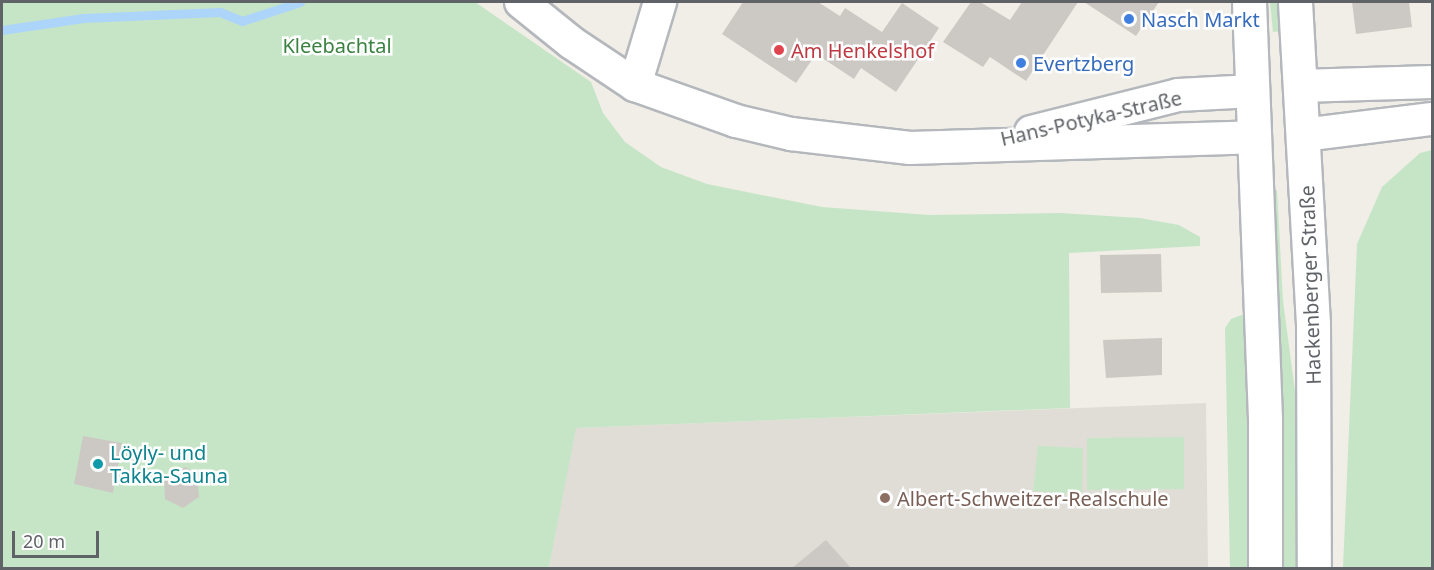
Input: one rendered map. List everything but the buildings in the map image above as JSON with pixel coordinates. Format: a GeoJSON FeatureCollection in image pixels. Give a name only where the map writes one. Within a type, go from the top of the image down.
{"type":"FeatureCollection","features":[{"type":"Feature","properties":{"kind":"street","name":"Hans-Potyka-Straße"},"geometry":{"type":"LineString","coordinates":[[521,2],[572,43],[635,84],[736,121],[791,134],[910,148],[1254,137]]}},
{"type":"Feature","properties":{"kind":"street"},"geometry":{"type":"LineString","coordinates":[[635,84],[660,2]]}},
{"type":"Feature","properties":{"kind":"street"},"geometry":{"type":"LineString","coordinates":[[1249,2],[1265,419],[1265,568]]}},
{"type":"Feature","properties":{"kind":"street","name":"Hackenberger Straße"},"geometry":{"type":"LineString","coordinates":[[1295,2],[1313,324],[1314,568]]}},
{"type":"Feature","properties":{"kind":"street"},"geometry":{"type":"LineString","coordinates":[[1253,91],[1300,86],[1432,82]]}},
{"type":"Feature","properties":{"kind":"street","name":"Hans-Potyka-Straße"},"geometry":{"type":"LineString","coordinates":[[966,145],[1178,95],[1253,91]]}},
{"type":"Feature","properties":{"kind":"street"},"geometry":{"type":"LineString","coordinates":[[1254,137],[1303,135],[1432,119]]}},
{"type":"Feature","properties":{"kind":"shaded area","name":"Albert-Schweitzer-Realschule"},"geometry":{"type":"Polygon","coordinates":[[[1206,403],[1208,568],[549,568],[575,428],[1206,403]]]}},
{"type":"Feature","properties":{"kind":"green space","name":"Kleebachtal"},"geometry":{"type":"Polygon","coordinates":[[[2,2],[475,2],[591,82],[603,113],[625,142],[661,167],[707,184],[822,207],[929,215],[1060,213],[1140,218],[1179,225],[1200,237],[1200,246],[1069,253],[1070,408],[576,428],[549,568],[2,568],[2,2]]]}},
{"type":"Feature","properties":{"kind":"green space"},"geometry":{"type":"Polygon","coordinates":[[[1270,2],[1278,2],[1281,31],[1273,32],[1270,2]]]}},
{"type":"Feature","properties":{"kind":"green space"},"geometry":{"type":"Polygon","coordinates":[[[1432,150],[1432,568],[1343,568],[1357,244],[1382,187],[1420,153],[1432,150]]]}},
{"type":"Feature","properties":{"kind":"green space"},"geometry":{"type":"Polygon","coordinates":[[[1277,190],[1283,301],[1300,428],[1302,568],[1280,568],[1269,191],[1277,190]]]}},
{"type":"Feature","properties":{"kind":"green space"},"geometry":{"type":"Polygon","coordinates":[[[1247,313],[1251,568],[1230,568],[1225,328],[1231,319],[1247,313]]]}},
{"type":"Feature","properties":{"kind":"green space"},"geometry":{"type":"Polygon","coordinates":[[[1184,437],[1184,489],[1087,490],[1087,438],[1184,437]]]}},
{"type":"Feature","properties":{"kind":"green space"},"geometry":{"type":"Polygon","coordinates":[[[1038,446],[1083,448],[1082,495],[1033,491],[1038,446]]]}},
{"type":"Feature","properties":{"kind":"waterway"},"geometry":{"type":"LineString","coordinates":[[2,30],[83,18],[220,12],[242,21],[300,2]]}},
{"type":"Feature","properties":{"kind":"place","name":"Nasch Markt"},"geometry":{"type":"Point","coordinates":[1129,19]}},
{"type":"Feature","properties":{"kind":"place","name":"Am Henkelshof"},"geometry":{"type":"Point","coordinates":[779,50]}},
{"type":"Feature","properties":{"kind":"place","name":"Evertzberg"},"geometry":{"type":"Point","coordinates":[1021,63]}},
{"type":"Feature","properties":{"kind":"place","name":"Löyly- und Takka-Sauna"},"geometry":{"type":"Point","coordinates":[98,464]}},
{"type":"Feature","properties":{"kind":"place","name":"Albert-Schweitzer-Realschule"},"geometry":{"type":"Point","coordinates":[885,498]}}]}
